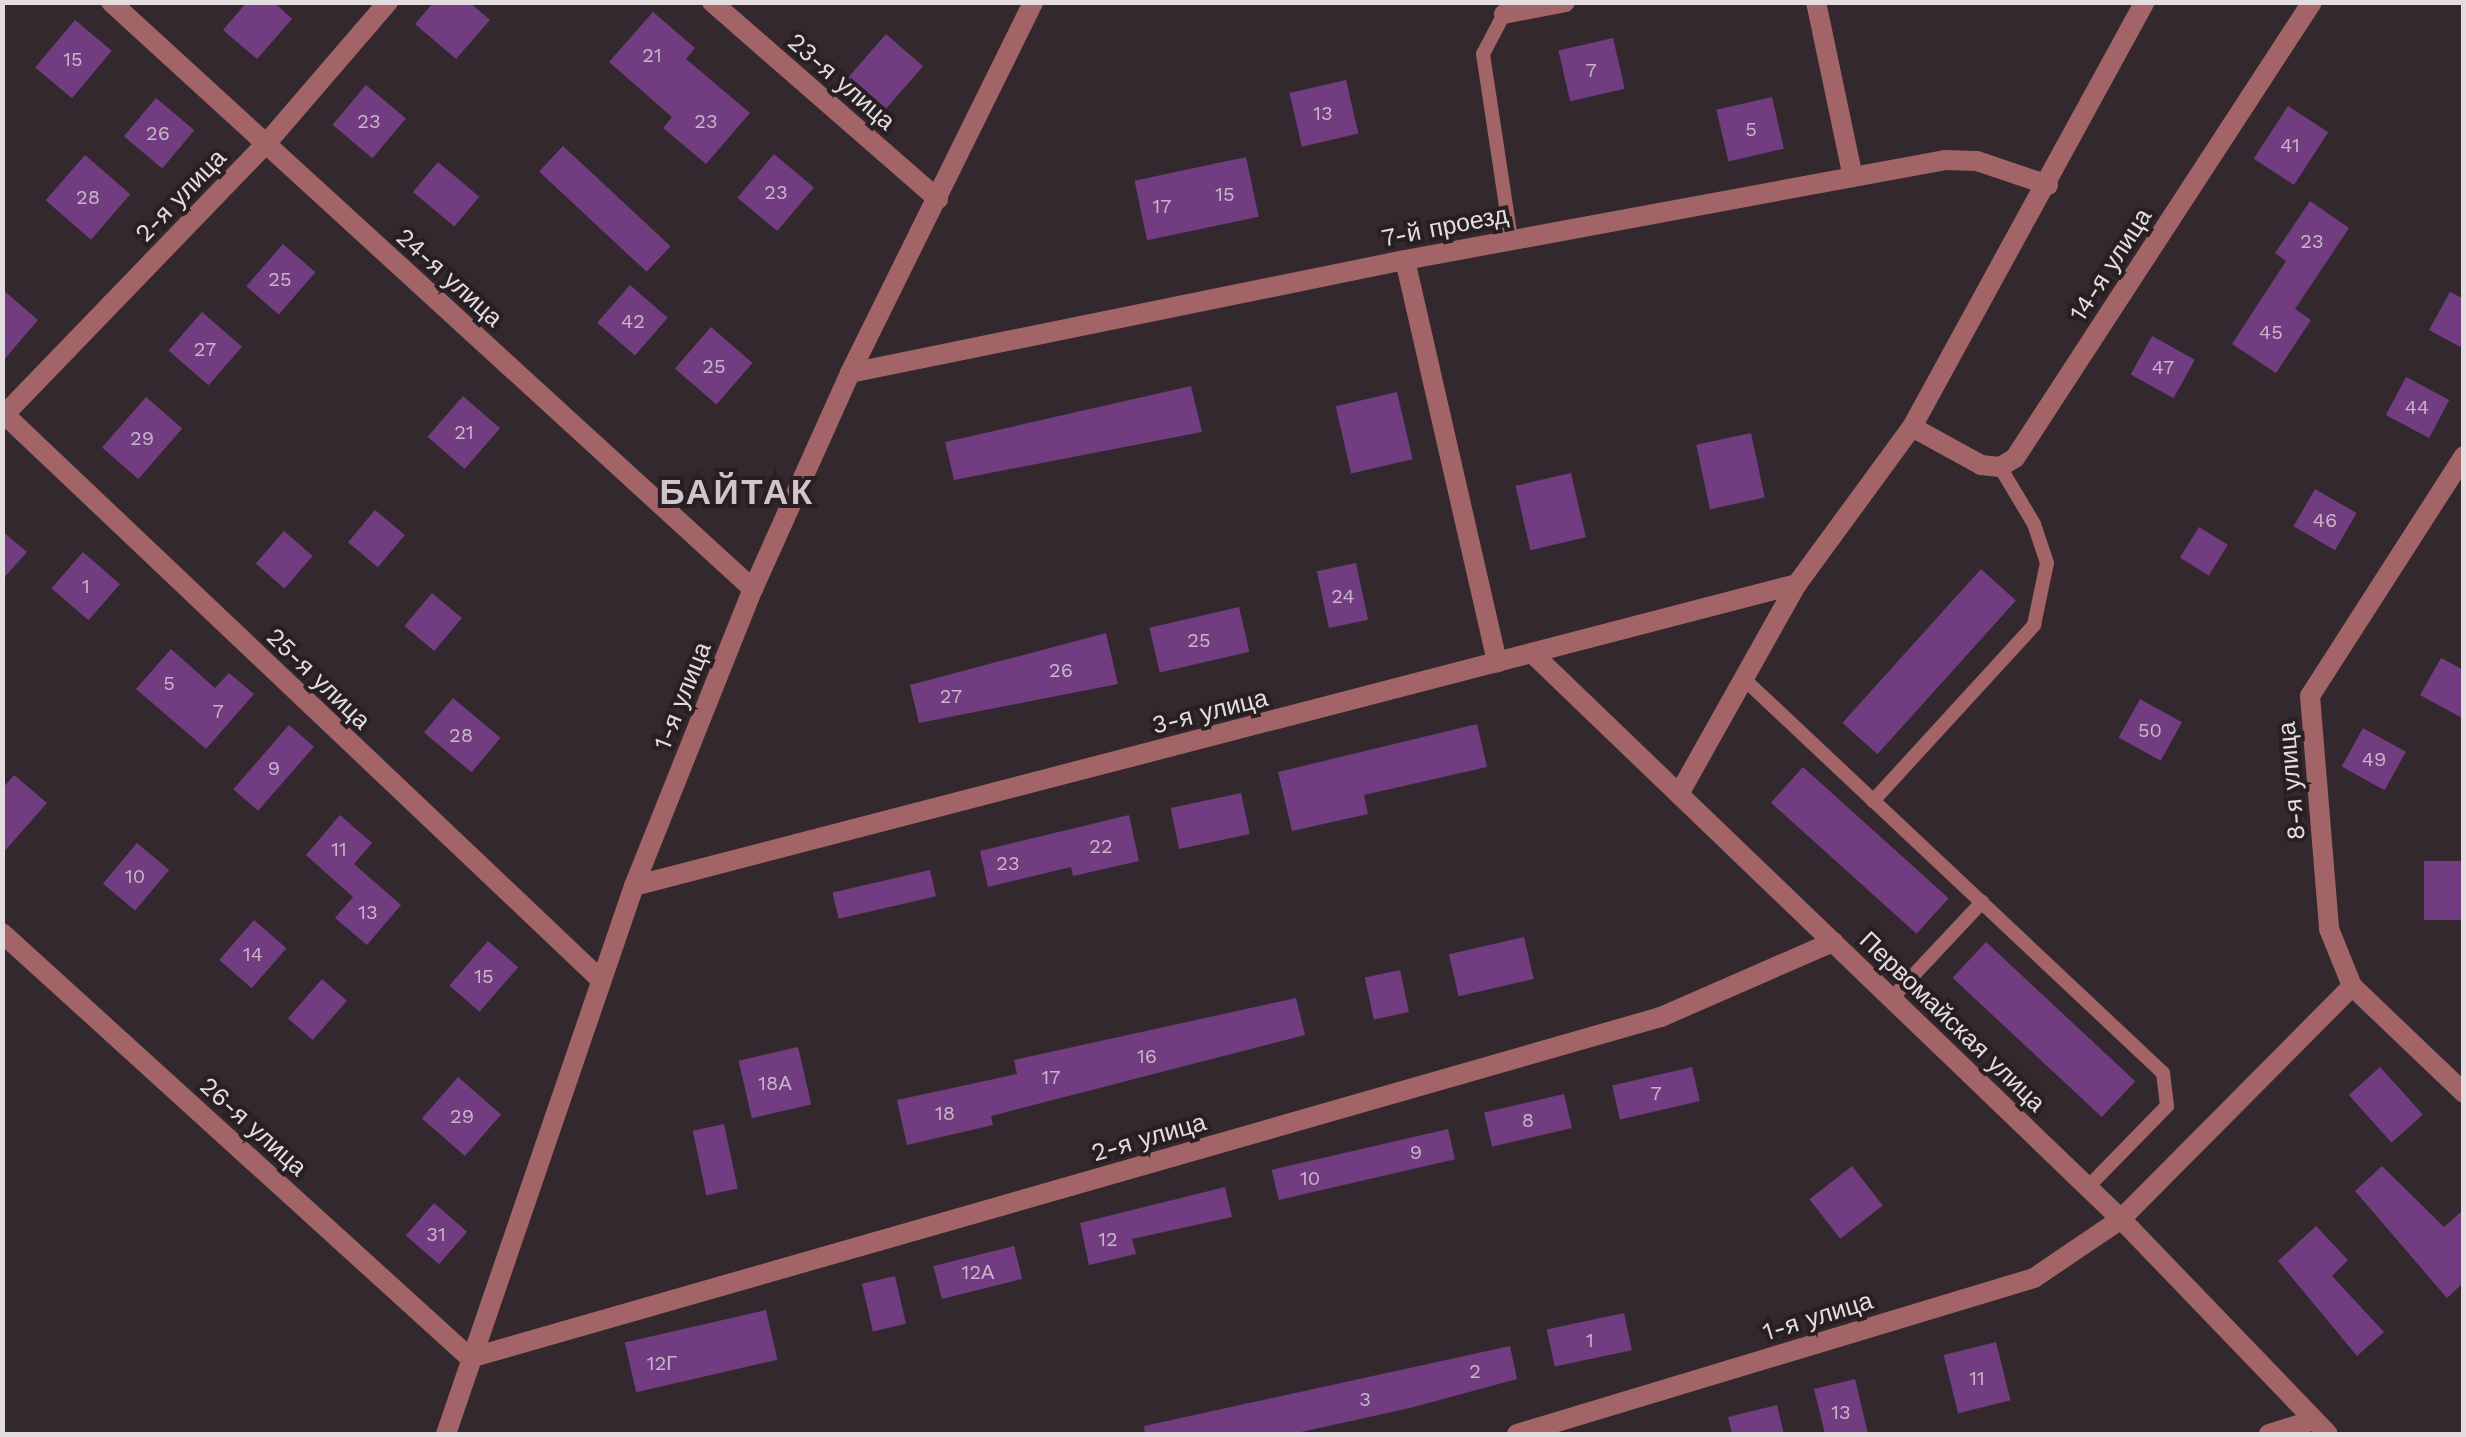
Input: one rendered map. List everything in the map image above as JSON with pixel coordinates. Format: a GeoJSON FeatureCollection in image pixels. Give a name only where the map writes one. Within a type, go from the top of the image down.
{"type":"FeatureCollection","features":[{"type":"Feature","properties":{"kind":"street","name":"24-я улица"},"geometry":{"type":"LineString","coordinates":[[111,2],[753,589]]}},
{"type":"Feature","properties":{"kind":"street","name":"2-я улица"},"geometry":{"type":"LineString","coordinates":[[3,414],[265,144],[388,2]]}},
{"type":"Feature","properties":{"kind":"street","name":"23-я улица"},"geometry":{"type":"LineString","coordinates":[[712,2],[938,200]]}},
{"type":"Feature","properties":{"kind":"street","name":"1-я улица"},"geometry":{"type":"LineString","coordinates":[[446,1434],[634,886],[753,589],[850,373],[1033,2]]}},
{"type":"Feature","properties":{"kind":"street"},"geometry":{"type":"LineString","coordinates":[[1504,14],[1566,2]]}},
{"type":"Feature","properties":{"kind":"street"},"geometry":{"type":"LineString","coordinates":[[1816,2],[1852,177]]}},
{"type":"Feature","properties":{"kind":"street"},"geometry":{"type":"LineString","coordinates":[[1678,794],[1797,584],[1912,426],[2048,185],[2145,2]]}},
{"type":"Feature","properties":{"kind":"street","name":"14-я улица"},"geometry":{"type":"LineString","coordinates":[[2000,467],[2016,458],[2312,2]]}},
{"type":"Feature","properties":{"kind":"street","name":"7-й проезд"},"geometry":{"type":"LineString","coordinates":[[850,373],[1404,260],[1852,177],[1961,161],[2048,185]]}},
{"type":"Feature","properties":{"kind":"street"},"geometry":{"type":"LineString","coordinates":[[1404,260],[1497,663]]}},
{"type":"Feature","properties":{"kind":"street","name":"25-я улица"},"geometry":{"type":"LineString","coordinates":[[3,414],[601,980]]}},
{"type":"Feature","properties":{"kind":"street"},"geometry":{"type":"LineString","coordinates":[[1912,426],[1980,465],[2000,467]]}},
{"type":"Feature","properties":{"kind":"street","name":"8-я улица"},"geometry":{"type":"LineString","coordinates":[[2464,456],[2310,696],[2329,929],[2352,986],[2464,1094]]}},
{"type":"Feature","properties":{"kind":"street","name":"3-я улица"},"geometry":{"type":"LineString","coordinates":[[634,886],[1797,584]]}},
{"type":"Feature","properties":{"kind":"street","name":"Первомайская улица"},"geometry":{"type":"LineString","coordinates":[[1533,654],[2121,1219],[2321,1427]]}},
{"type":"Feature","properties":{"kind":"street","name":"26-я улица"},"geometry":{"type":"LineString","coordinates":[[2,933],[470,1358]]}},
{"type":"Feature","properties":{"kind":"street","name":"2-я улица"},"geometry":{"type":"LineString","coordinates":[[470,1358],[1662,1017],[1834,942]]}},
{"type":"Feature","properties":{"kind":"street","name":"1-я улица"},"geometry":{"type":"LineString","coordinates":[[1516,1434],[2034,1278],[2121,1219],[2352,986]]}},
{"type":"Feature","properties":{"kind":"street"},"geometry":{"type":"LineString","coordinates":[[2269,1434],[2321,1427]]}},
{"type":"Feature","properties":{"kind":"lane"},"geometry":{"type":"LineString","coordinates":[[1504,14],[1483,54],[1511,240]]}},
{"type":"Feature","properties":{"kind":"lane"},"geometry":{"type":"LineString","coordinates":[[1874,801],[2034,626],[2047,563],[2034,524],[2000,467]]}},
{"type":"Feature","properties":{"kind":"lane"},"geometry":{"type":"LineString","coordinates":[[1744,679],[2163,1073],[2167,1106],[2088,1187]]}},
{"type":"Feature","properties":{"kind":"lane"},"geometry":{"type":"LineString","coordinates":[[1892,998],[1982,902]]}},
{"type":"Feature","properties":{"kind":"building"},"geometry":{"type":"Polygon","coordinates":[[[247,2],[274,2],[292,19],[257,59],[223,30],[247,2]]]}},
{"type":"Feature","properties":{"kind":"building"},"geometry":{"type":"Polygon","coordinates":[[[434,2],[469,2],[490,20],[456,59],[415,24],[434,2]]]}},
{"type":"Feature","properties":{"kind":"building"},"geometry":{"type":"Polygon","coordinates":[[[653,12],[695,48],[686,59],[750,113],[706,164],[663,128],[672,117],[609,62],[653,12]]]}},
{"type":"Feature","properties":{"kind":"building"},"geometry":{"type":"Polygon","coordinates":[[[75,20],[112,51],[72,98],[35,67],[75,20]]]}},
{"type":"Feature","properties":{"kind":"building"},"geometry":{"type":"Polygon","coordinates":[[[886,34],[923,66],[880,116],[843,84],[886,34]]]}},
{"type":"Feature","properties":{"kind":"building"},"geometry":{"type":"Polygon","coordinates":[[[1613,38],[1625,89],[1570,101],[1558,51],[1613,38]]]}},
{"type":"Feature","properties":{"kind":"building"},"geometry":{"type":"Polygon","coordinates":[[[1346,80],[1358,134],[1302,147],[1289,93],[1346,80]]]}},
{"type":"Feature","properties":{"kind":"building"},"geometry":{"type":"Polygon","coordinates":[[[366,85],[406,118],[372,158],[333,125],[366,85]]]}},
{"type":"Feature","properties":{"kind":"building"},"geometry":{"type":"Polygon","coordinates":[[[1772,97],[1784,149],[1728,161],[1716,110],[1772,97]]]}},
{"type":"Feature","properties":{"kind":"building"},"geometry":{"type":"Polygon","coordinates":[[[156,98],[194,130],[162,168],[124,136],[156,98]]]}},
{"type":"Feature","properties":{"kind":"building"},"geometry":{"type":"Polygon","coordinates":[[[2288,106],[2328,132],[2294,185],[2254,159],[2288,106]]]}},
{"type":"Feature","properties":{"kind":"building"},"geometry":{"type":"Polygon","coordinates":[[[563,146],[671,246],[647,272],[539,172],[563,146]]]}},
{"type":"Feature","properties":{"kind":"building"},"geometry":{"type":"Polygon","coordinates":[[[774,154],[814,187],[777,231],[737,198],[774,154]]]}},
{"type":"Feature","properties":{"kind":"building"},"geometry":{"type":"Polygon","coordinates":[[[85,155],[130,194],[91,240],[46,200],[85,155]]]}},
{"type":"Feature","properties":{"kind":"building"},"geometry":{"type":"Polygon","coordinates":[[[1246,157],[1259,217],[1147,240],[1134,181],[1246,157]]]}},
{"type":"Feature","properties":{"kind":"building"},"geometry":{"type":"Polygon","coordinates":[[[438,162],[479,197],[454,227],[413,192],[438,162]]]}},
{"type":"Feature","properties":{"kind":"building"},"geometry":{"type":"Polygon","coordinates":[[[2310,201],[2349,228],[2295,309],[2311,320],[2276,373],[2232,344],[2286,261],[2275,253],[2310,201]]]}},
{"type":"Feature","properties":{"kind":"building"},"geometry":{"type":"Polygon","coordinates":[[[283,244],[315,272],[279,314],[246,286],[283,244]]]}},
{"type":"Feature","properties":{"kind":"building"},"geometry":{"type":"Polygon","coordinates":[[[630,285],[668,318],[635,356],[597,323],[630,285]]]}},
{"type":"Feature","properties":{"kind":"building"},"geometry":{"type":"Polygon","coordinates":[[[2,289],[38,320],[2,362],[2,289]]]}},
{"type":"Feature","properties":{"kind":"building"},"geometry":{"type":"Polygon","coordinates":[[[2450,292],[2464,299],[2464,349],[2429,330],[2450,292]]]}},
{"type":"Feature","properties":{"kind":"building"},"geometry":{"type":"Polygon","coordinates":[[[202,312],[242,347],[209,385],[169,350],[202,312]]]}},
{"type":"Feature","properties":{"kind":"building"},"geometry":{"type":"Polygon","coordinates":[[[711,327],[753,363],[716,405],[675,369],[711,327]]]}},
{"type":"Feature","properties":{"kind":"building"},"geometry":{"type":"Polygon","coordinates":[[[2152,336],[2195,360],[2174,398],[2131,374],[2152,336]]]}},
{"type":"Feature","properties":{"kind":"building"},"geometry":{"type":"Polygon","coordinates":[[[2406,377],[2449,400],[2429,438],[2386,415],[2406,377]]]}},
{"type":"Feature","properties":{"kind":"building"},"geometry":{"type":"Polygon","coordinates":[[[1191,386],[1202,432],[954,480],[945,442],[1191,386]]]}},
{"type":"Feature","properties":{"kind":"building"},"geometry":{"type":"Polygon","coordinates":[[[1397,392],[1413,459],[1351,473],[1336,406],[1397,392]]]}},
{"type":"Feature","properties":{"kind":"building"},"geometry":{"type":"Polygon","coordinates":[[[463,396],[500,428],[465,469],[428,437],[463,396]]]}},
{"type":"Feature","properties":{"kind":"building"},"geometry":{"type":"Polygon","coordinates":[[[146,397],[182,428],[138,479],[102,448],[146,397]]]}},
{"type":"Feature","properties":{"kind":"building"},"geometry":{"type":"Polygon","coordinates":[[[1751,433],[1765,498],[1710,509],[1696,445],[1751,433]]]}},
{"type":"Feature","properties":{"kind":"building"},"geometry":{"type":"Polygon","coordinates":[[[1571,473],[1586,537],[1530,550],[1515,486],[1571,473]]]}},
{"type":"Feature","properties":{"kind":"building"},"geometry":{"type":"Polygon","coordinates":[[[2315,489],[2357,513],[2335,550],[2294,526],[2315,489]]]}},
{"type":"Feature","properties":{"kind":"building"},"geometry":{"type":"Polygon","coordinates":[[[375,510],[405,535],[378,567],[348,542],[375,510]]]}},
{"type":"Feature","properties":{"kind":"building"},"geometry":{"type":"Polygon","coordinates":[[[2199,527],[2228,545],[2209,576],[2180,558],[2199,527]]]}},
{"type":"Feature","properties":{"kind":"building"},"geometry":{"type":"Polygon","coordinates":[[[2,531],[27,552],[2,580],[2,531]]]}},
{"type":"Feature","properties":{"kind":"building"},"geometry":{"type":"Polygon","coordinates":[[[284,531],[313,556],[284,588],[256,563],[284,531]]]}},
{"type":"Feature","properties":{"kind":"building"},"geometry":{"type":"Polygon","coordinates":[[[83,552],[120,584],[88,620],[52,588],[83,552]]]}},
{"type":"Feature","properties":{"kind":"building"},"geometry":{"type":"Polygon","coordinates":[[[1356,563],[1368,620],[1329,628],[1317,571],[1356,563]]]}},
{"type":"Feature","properties":{"kind":"building"},"geometry":{"type":"Polygon","coordinates":[[[1981,569],[2016,600],[1877,754],[1842,723],[1981,569]]]}},
{"type":"Feature","properties":{"kind":"building"},"geometry":{"type":"Polygon","coordinates":[[[432,593],[462,618],[434,651],[404,626],[432,593]]]}},
{"type":"Feature","properties":{"kind":"building"},"geometry":{"type":"Polygon","coordinates":[[[1239,607],[1249,652],[1160,673],[1149,628],[1239,607]]]}},
{"type":"Feature","properties":{"kind":"building"},"geometry":{"type":"Polygon","coordinates":[[[1106,633],[1118,684],[919,723],[910,685],[1106,633]]]}},
{"type":"Feature","properties":{"kind":"building"},"geometry":{"type":"Polygon","coordinates":[[[171,649],[215,688],[229,673],[254,694],[206,749],[136,689],[171,649]]]}},
{"type":"Feature","properties":{"kind":"building"},"geometry":{"type":"Polygon","coordinates":[[[2441,658],[2464,670],[2464,719],[2420,695],[2441,658]]]}},
{"type":"Feature","properties":{"kind":"building"},"geometry":{"type":"Polygon","coordinates":[[[453,698],[500,738],[472,772],[424,732],[453,698]]]}},
{"type":"Feature","properties":{"kind":"building"},"geometry":{"type":"Polygon","coordinates":[[[2140,699],[2182,722],[2161,761],[2119,737],[2140,699]]]}},
{"type":"Feature","properties":{"kind":"building"},"geometry":{"type":"Polygon","coordinates":[[[1477,724],[1487,767],[1364,795],[1368,814],[1292,831],[1278,772],[1477,724]]]}},
{"type":"Feature","properties":{"kind":"building"},"geometry":{"type":"Polygon","coordinates":[[[289,725],[314,747],[258,811],[233,789],[289,725]]]}},
{"type":"Feature","properties":{"kind":"building"},"geometry":{"type":"Polygon","coordinates":[[[2363,728],[2406,752],[2385,790],[2342,766],[2363,728]]]}},
{"type":"Feature","properties":{"kind":"building"},"geometry":{"type":"Polygon","coordinates":[[[1803,767],[1949,898],[1917,934],[1771,803],[1803,767]]]}},
{"type":"Feature","properties":{"kind":"building"},"geometry":{"type":"Polygon","coordinates":[[[14,775],[47,803],[2,854],[2,789],[14,775]]]}},
{"type":"Feature","properties":{"kind":"building"},"geometry":{"type":"Polygon","coordinates":[[[1241,793],[1250,834],[1179,849],[1171,808],[1241,793]]]}},
{"type":"Feature","properties":{"kind":"building"},"geometry":{"type":"Polygon","coordinates":[[[340,815],[372,843],[354,864],[401,905],[367,945],[335,918],[353,897],[306,855],[340,815]]]}},
{"type":"Feature","properties":{"kind":"building"},"geometry":{"type":"Polygon","coordinates":[[[1129,815],[1139,861],[1073,876],[1071,867],[988,887],[980,851],[1129,815]]]}},
{"type":"Feature","properties":{"kind":"building"},"geometry":{"type":"Polygon","coordinates":[[[137,843],[169,870],[135,911],[103,884],[137,843]]]}},
{"type":"Feature","properties":{"kind":"building"},"geometry":{"type":"Polygon","coordinates":[[[2424,861],[2464,861],[2464,920],[2424,920],[2424,861]]]}},
{"type":"Feature","properties":{"kind":"building"},"geometry":{"type":"Polygon","coordinates":[[[930,870],[936,896],[839,919],[833,892],[930,870]]]}},
{"type":"Feature","properties":{"kind":"building"},"geometry":{"type":"Polygon","coordinates":[[[254,920],[286,948],[252,988],[219,960],[254,920]]]}},
{"type":"Feature","properties":{"kind":"building"},"geometry":{"type":"Polygon","coordinates":[[[1524,937],[1534,979],[1459,996],[1449,954],[1524,937]]]}},
{"type":"Feature","properties":{"kind":"building"},"geometry":{"type":"Polygon","coordinates":[[[488,941],[518,967],[479,1012],[449,986],[488,941]]]}},
{"type":"Feature","properties":{"kind":"building"},"geometry":{"type":"Polygon","coordinates":[[[1986,942],[2135,1081],[2102,1117],[1953,978],[1986,942]]]}},
{"type":"Feature","properties":{"kind":"building"},"geometry":{"type":"Polygon","coordinates":[[[1400,970],[1409,1012],[1374,1020],[1365,977],[1400,970]]]}},
{"type":"Feature","properties":{"kind":"building"},"geometry":{"type":"Polygon","coordinates":[[[322,979],[347,1001],[313,1040],[288,1018],[322,979]]]}},
{"type":"Feature","properties":{"kind":"building"},"geometry":{"type":"Polygon","coordinates":[[[1296,998],[1305,1035],[991,1116],[993,1125],[907,1145],[897,1100],[1017,1074],[1014,1060],[1296,998]]]}},
{"type":"Feature","properties":{"kind":"building"},"geometry":{"type":"Polygon","coordinates":[[[798,1047],[811,1104],[752,1118],[739,1061],[798,1047]]]}},
{"type":"Feature","properties":{"kind":"building"},"geometry":{"type":"Polygon","coordinates":[[[1692,1067],[1700,1101],[1620,1120],[1612,1085],[1692,1067]]]}},
{"type":"Feature","properties":{"kind":"building"},"geometry":{"type":"Polygon","coordinates":[[[2380,1067],[2423,1115],[2392,1143],[2349,1095],[2380,1067]]]}},
{"type":"Feature","properties":{"kind":"building"},"geometry":{"type":"Polygon","coordinates":[[[458,1077],[501,1114],[465,1156],[422,1119],[458,1077]]]}},
{"type":"Feature","properties":{"kind":"building"},"geometry":{"type":"Polygon","coordinates":[[[1564,1094],[1572,1128],[1492,1147],[1484,1112],[1564,1094]]]}},
{"type":"Feature","properties":{"kind":"building"},"geometry":{"type":"Polygon","coordinates":[[[724,1124],[738,1189],[706,1195],[693,1131],[724,1124]]]}},
{"type":"Feature","properties":{"kind":"building"},"geometry":{"type":"Polygon","coordinates":[[[1448,1129],[1455,1159],[1279,1200],[1272,1170],[1448,1129]]]}},
{"type":"Feature","properties":{"kind":"building"},"geometry":{"type":"Polygon","coordinates":[[[1852,1166],[1883,1205],[1840,1239],[1809,1199],[1852,1166]]]}},
{"type":"Feature","properties":{"kind":"building"},"geometry":{"type":"Polygon","coordinates":[[[2382,1166],[2444,1227],[2464,1209],[2464,1282],[2447,1298],[2355,1191],[2382,1166]]]}},
{"type":"Feature","properties":{"kind":"building"},"geometry":{"type":"Polygon","coordinates":[[[1225,1187],[1232,1217],[1132,1239],[1136,1254],[1089,1265],[1080,1223],[1225,1187]]]}},
{"type":"Feature","properties":{"kind":"building"},"geometry":{"type":"Polygon","coordinates":[[[434,1203],[467,1232],[439,1264],[406,1235],[434,1203]]]}},
{"type":"Feature","properties":{"kind":"building"},"geometry":{"type":"Polygon","coordinates":[[[2316,1226],[2348,1260],[2332,1276],[2384,1332],[2357,1356],[2278,1261],[2316,1226]]]}},
{"type":"Feature","properties":{"kind":"building"},"geometry":{"type":"Polygon","coordinates":[[[1014,1246],[1022,1279],[942,1299],[933,1266],[1014,1246]]]}},
{"type":"Feature","properties":{"kind":"building"},"geometry":{"type":"Polygon","coordinates":[[[895,1276],[906,1324],[873,1331],[862,1284],[895,1276]]]}},
{"type":"Feature","properties":{"kind":"building"},"geometry":{"type":"Polygon","coordinates":[[[766,1310],[777,1360],[636,1392],[625,1343],[766,1310]]]}},
{"type":"Feature","properties":{"kind":"building"},"geometry":{"type":"Polygon","coordinates":[[[1624,1313],[1632,1350],[1555,1367],[1547,1329],[1624,1313]]]}},
{"type":"Feature","properties":{"kind":"building"},"geometry":{"type":"Polygon","coordinates":[[[1996,1342],[2011,1400],[1958,1413],[1944,1355],[1996,1342]]]}},
{"type":"Feature","properties":{"kind":"building"},"geometry":{"type":"Polygon","coordinates":[[[1510,1346],[1517,1379],[1410,1408],[1292,1434],[1145,1434],[1144,1426],[1510,1346]]]}},
{"type":"Feature","properties":{"kind":"building"},"geometry":{"type":"Polygon","coordinates":[[[1855,1379],[1868,1434],[1825,1434],[1814,1389],[1855,1379]]]}},
{"type":"Feature","properties":{"kind":"building"},"geometry":{"type":"Polygon","coordinates":[[[1777,1405],[1784,1434],[1732,1434],[1728,1417],[1777,1405]]]}},
{"type":"Feature","properties":{"kind":"district","name":"БАЙТАК"},"geometry":{"type":"Point","coordinates":[737,492]}}]}
